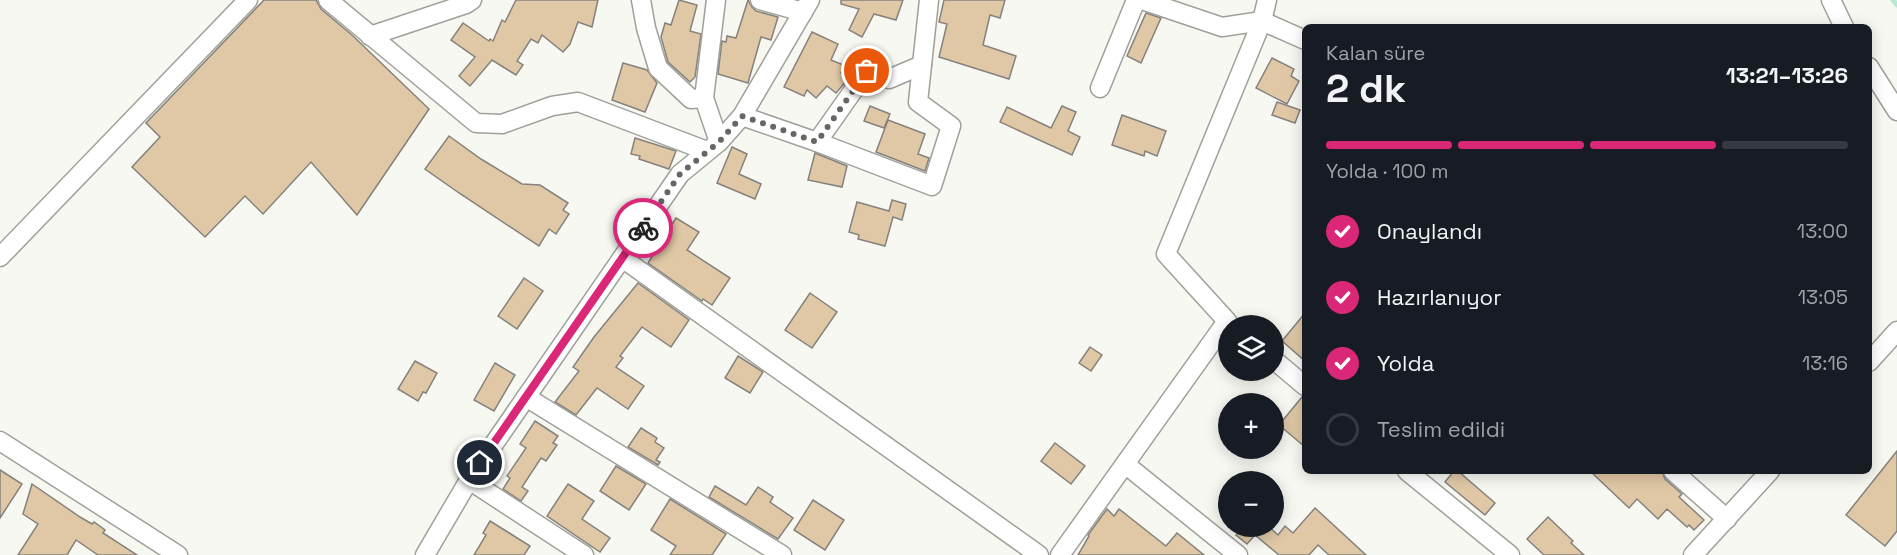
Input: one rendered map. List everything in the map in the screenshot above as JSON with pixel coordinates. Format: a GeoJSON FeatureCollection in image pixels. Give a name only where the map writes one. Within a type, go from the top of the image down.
{"type":"FeatureCollection","features":[{"type":"Feature","properties":{"kind":"street"},"geometry":{"type":"LineString","coordinates":[[0,257],[248,0]]}},
{"type":"Feature","properties":{"kind":"street"},"geometry":{"type":"LineString","coordinates":[[328,0],[476,123],[502,124],[552,106],[578,102],[713,146]]}},
{"type":"Feature","properties":{"kind":"street"},"geometry":{"type":"LineString","coordinates":[[370,36],[472,0]]}},
{"type":"Feature","properties":{"kind":"street"},"geometry":{"type":"LineString","coordinates":[[641,0],[646,28],[658,68],[690,99],[704,98]]}},
{"type":"Feature","properties":{"kind":"street"},"geometry":{"type":"LineString","coordinates":[[713,146],[704,98],[716,0]]}},
{"type":"Feature","properties":{"kind":"street"},"geometry":{"type":"LineString","coordinates":[[425,555],[469,480],[680,174],[713,146],[742,116],[806,6],[760,0]]}},
{"type":"Feature","properties":{"kind":"street"},"geometry":{"type":"LineString","coordinates":[[742,116],[932,186],[951,126],[918,102],[929,0]]}},
{"type":"Feature","properties":{"kind":"street"},"geometry":{"type":"LineString","coordinates":[[1100,88],[1136,0]]}},
{"type":"Feature","properties":{"kind":"street"},"geometry":{"type":"LineString","coordinates":[[1142,0],[1222,27],[1262,21],[1302,39]]}},
{"type":"Feature","properties":{"kind":"street"},"geometry":{"type":"LineString","coordinates":[[1223,315],[1166,254],[1262,21],[1267,0]]}},
{"type":"Feature","properties":{"kind":"street"},"geometry":{"type":"LineString","coordinates":[[1831,0],[1843,24]]}},
{"type":"Feature","properties":{"kind":"street"},"geometry":{"type":"LineString","coordinates":[[817,142],[867,71],[890,79],[922,65]]}},
{"type":"Feature","properties":{"kind":"street"},"geometry":{"type":"LineString","coordinates":[[1872,72],[1897,111]]}},
{"type":"Feature","properties":{"kind":"street"},"geometry":{"type":"LineString","coordinates":[[622,258],[1038,555]]}},
{"type":"Feature","properties":{"kind":"street"},"geometry":{"type":"LineString","coordinates":[[1872,359],[1897,331]]}},
{"type":"Feature","properties":{"kind":"street"},"geometry":{"type":"LineString","coordinates":[[1060,555],[1218,339]]}},
{"type":"Feature","properties":{"kind":"street"},"geometry":{"type":"LineString","coordinates":[[1284,368],[1302,383]]}},
{"type":"Feature","properties":{"kind":"street"},"geometry":{"type":"LineString","coordinates":[[526,397],[782,555]]}},
{"type":"Feature","properties":{"kind":"street"},"geometry":{"type":"LineString","coordinates":[[0,441],[178,555]]}},
{"type":"Feature","properties":{"kind":"street"},"geometry":{"type":"LineString","coordinates":[[1125,464],[1238,555]]}},
{"type":"Feature","properties":{"kind":"street"},"geometry":{"type":"LineString","coordinates":[[1411,474],[1510,555]]}},
{"type":"Feature","properties":{"kind":"street"},"geometry":{"type":"LineString","coordinates":[[1676,474],[1727,519]]}},
{"type":"Feature","properties":{"kind":"street"},"geometry":{"type":"LineString","coordinates":[[1694,555],[1767,474]]}},
{"type":"Feature","properties":{"kind":"street"},"geometry":{"type":"LineString","coordinates":[[469,480],[584,555]]}},
{"type":"Feature","properties":{"kind":"building"},"geometry":{"type":"Polygon","coordinates":[[[264,0],[316,0],[321,9],[352,35],[429,109],[357,215],[311,162],[263,214],[245,196],[205,237],[132,167],[160,137],[146,123],[264,0]]]}},
{"type":"Feature","properties":{"kind":"building"},"geometry":{"type":"Polygon","coordinates":[[[516,0],[598,0],[592,27],[578,22],[570,44],[563,52],[542,35],[538,43],[531,39],[517,61],[523,65],[516,75],[492,60],[470,86],[459,76],[475,57],[451,40],[463,23],[489,41],[490,39],[493,41],[502,20],[505,22],[516,0]]]}},
{"type":"Feature","properties":{"kind":"building"},"geometry":{"type":"Polygon","coordinates":[[[679,0],[697,5],[690,31],[701,34],[695,77],[690,82],[668,62],[661,37],[665,23],[671,25],[679,0]]]}},
{"type":"Feature","properties":{"kind":"building"},"geometry":{"type":"Polygon","coordinates":[[[748,0],[756,11],[778,17],[771,40],[761,37],[748,83],[718,74],[722,41],[726,42],[727,36],[736,38],[748,0]]]}},
{"type":"Feature","properties":{"kind":"building"},"geometry":{"type":"Polygon","coordinates":[[[841,0],[903,0],[896,20],[874,14],[862,37],[849,30],[859,9],[841,4],[841,0]]]}},
{"type":"Feature","properties":{"kind":"building"},"geometry":{"type":"Polygon","coordinates":[[[944,0],[1005,0],[1000,18],[990,15],[983,45],[1016,56],[1009,79],[939,57],[947,24],[939,22],[944,0]]]}},
{"type":"Feature","properties":{"kind":"building"},"geometry":{"type":"Polygon","coordinates":[[[1146,13],[1161,18],[1141,63],[1127,56],[1146,13]]]}},
{"type":"Feature","properties":{"kind":"building"},"geometry":{"type":"Polygon","coordinates":[[[812,32],[838,44],[831,60],[846,66],[841,73],[848,79],[836,93],[827,86],[816,98],[807,90],[804,96],[784,87],[812,32]]]}},
{"type":"Feature","properties":{"kind":"building"},"geometry":{"type":"Polygon","coordinates":[[[1272,58],[1294,69],[1291,76],[1299,81],[1287,104],[1256,88],[1272,58]]]}},
{"type":"Feature","properties":{"kind":"building"},"geometry":{"type":"Polygon","coordinates":[[[623,63],[647,70],[657,83],[645,112],[612,100],[623,63]]]}},
{"type":"Feature","properties":{"kind":"building"},"geometry":{"type":"Polygon","coordinates":[[[1277,102],[1300,110],[1295,123],[1272,115],[1277,102]]]}},
{"type":"Feature","properties":{"kind":"building"},"geometry":{"type":"Polygon","coordinates":[[[870,106],[890,114],[884,128],[864,121],[870,106]]]}},
{"type":"Feature","properties":{"kind":"building"},"geometry":{"type":"Polygon","coordinates":[[[1062,106],[1076,112],[1068,131],[1080,137],[1072,155],[1000,122],[1007,107],[1051,128],[1062,106]]]}},
{"type":"Feature","properties":{"kind":"building"},"geometry":{"type":"Polygon","coordinates":[[[1122,115],[1166,131],[1157,156],[1145,151],[1144,156],[1112,145],[1122,115]]]}},
{"type":"Feature","properties":{"kind":"building"},"geometry":{"type":"Polygon","coordinates":[[[888,120],[925,134],[918,154],[929,158],[925,171],[876,152],[888,120]]]}},
{"type":"Feature","properties":{"kind":"building"},"geometry":{"type":"Polygon","coordinates":[[[449,136],[522,184],[540,185],[568,203],[563,210],[569,214],[556,234],[549,229],[539,246],[425,169],[449,136]]]}},
{"type":"Feature","properties":{"kind":"building"},"geometry":{"type":"Polygon","coordinates":[[[635,138],[676,151],[669,169],[631,154],[635,138]]]}},
{"type":"Feature","properties":{"kind":"building"},"geometry":{"type":"Polygon","coordinates":[[[732,147],[747,154],[739,174],[761,184],[755,199],[717,183],[732,147]]]}},
{"type":"Feature","properties":{"kind":"building"},"geometry":{"type":"Polygon","coordinates":[[[815,153],[847,166],[842,187],[808,180],[815,153]]]}},
{"type":"Feature","properties":{"kind":"building"},"geometry":{"type":"Polygon","coordinates":[[[892,200],[906,204],[902,220],[893,217],[885,246],[858,239],[859,235],[849,232],[857,202],[889,211],[892,200]]]}},
{"type":"Feature","properties":{"kind":"building"},"geometry":{"type":"Polygon","coordinates":[[[676,218],[699,232],[687,250],[730,278],[712,305],[703,299],[702,301],[648,263],[676,218]]]}},
{"type":"Feature","properties":{"kind":"building"},"geometry":{"type":"Polygon","coordinates":[[[524,278],[543,291],[517,329],[498,316],[524,278]]]}},
{"type":"Feature","properties":{"kind":"building"},"geometry":{"type":"Polygon","coordinates":[[[638,283],[689,320],[671,347],[642,327],[620,356],[623,358],[616,367],[644,386],[628,409],[597,388],[576,415],[555,402],[579,371],[573,367],[638,283]]]}},
{"type":"Feature","properties":{"kind":"building"},"geometry":{"type":"Polygon","coordinates":[[[810,293],[837,312],[812,348],[785,330],[810,293]]]}},
{"type":"Feature","properties":{"kind":"building"},"geometry":{"type":"Polygon","coordinates":[[[1302,317],[1302,358],[1284,343],[1284,339],[1302,317]]]}},
{"type":"Feature","properties":{"kind":"building"},"geometry":{"type":"Polygon","coordinates":[[[1090,347],[1102,355],[1091,371],[1079,363],[1090,347]]]}},
{"type":"Feature","properties":{"kind":"building"},"geometry":{"type":"Polygon","coordinates":[[[738,356],[763,372],[750,393],[725,378],[738,356]]]}},
{"type":"Feature","properties":{"kind":"building"},"geometry":{"type":"Polygon","coordinates":[[[415,361],[437,373],[426,393],[423,392],[418,401],[398,389],[415,361]]]}},
{"type":"Feature","properties":{"kind":"building"},"geometry":{"type":"Polygon","coordinates":[[[495,363],[515,375],[494,411],[474,400],[495,363]]]}},
{"type":"Feature","properties":{"kind":"building"},"geometry":{"type":"Polygon","coordinates":[[[1302,397],[1302,444],[1284,429],[1284,419],[1302,397]]]}},
{"type":"Feature","properties":{"kind":"building"},"geometry":{"type":"Polygon","coordinates":[[[535,421],[558,436],[553,443],[557,445],[546,461],[541,458],[522,487],[528,491],[521,501],[503,489],[510,478],[507,476],[526,448],[520,444],[535,421]]]}},
{"type":"Feature","properties":{"kind":"building"},"geometry":{"type":"Polygon","coordinates":[[[641,428],[657,438],[655,442],[664,448],[656,460],[660,462],[658,465],[628,447],[641,428]]]}},
{"type":"Feature","properties":{"kind":"building"},"geometry":{"type":"Polygon","coordinates":[[[1055,443],[1085,466],[1071,484],[1041,461],[1055,443]]]}},
{"type":"Feature","properties":{"kind":"building"},"geometry":{"type":"Polygon","coordinates":[[[1897,451],[1897,531],[1885,546],[1846,515],[1897,451]]]}},
{"type":"Feature","properties":{"kind":"building"},"geometry":{"type":"Polygon","coordinates":[[[616,466],[646,484],[629,510],[600,491],[616,466]]]}},
{"type":"Feature","properties":{"kind":"building"},"geometry":{"type":"Polygon","coordinates":[[[0,470],[22,484],[0,518],[0,470]]]}},
{"type":"Feature","properties":{"kind":"building"},"geometry":{"type":"Polygon","coordinates":[[[1452,474],[1461,474],[1495,503],[1485,515],[1445,482],[1452,474]]]}},
{"type":"Feature","properties":{"kind":"building"},"geometry":{"type":"Polygon","coordinates":[[[1593,474],[1663,474],[1665,479],[1682,494],[1679,497],[1704,520],[1694,530],[1689,525],[1687,527],[1667,509],[1658,519],[1637,499],[1629,508],[1593,474]]]}},
{"type":"Feature","properties":{"kind":"building"},"geometry":{"type":"Polygon","coordinates":[[[32,484],[80,517],[92,524],[94,522],[105,530],[103,533],[137,555],[98,555],[76,540],[67,555],[18,555],[38,524],[23,514],[32,484]]]}},
{"type":"Feature","properties":{"kind":"building"},"geometry":{"type":"Polygon","coordinates":[[[568,484],[594,501],[582,519],[610,538],[600,552],[547,516],[568,484]]]}},
{"type":"Feature","properties":{"kind":"building"},"geometry":{"type":"Polygon","coordinates":[[[715,486],[746,505],[758,487],[773,497],[770,502],[793,518],[778,539],[709,497],[715,486]]]}},
{"type":"Feature","properties":{"kind":"building"},"geometry":{"type":"Polygon","coordinates":[[[670,499],[726,534],[712,555],[670,555],[676,546],[651,530],[670,499]]]}},
{"type":"Feature","properties":{"kind":"building"},"geometry":{"type":"Polygon","coordinates":[[[813,500],[844,520],[825,550],[794,530],[813,500]]]}},
{"type":"Feature","properties":{"kind":"building"},"geometry":{"type":"Polygon","coordinates":[[[1315,508],[1366,555],[1329,555],[1318,545],[1309,555],[1279,555],[1257,537],[1284,537],[1285,526],[1293,533],[1315,508]]]}},
{"type":"Feature","properties":{"kind":"building"},"geometry":{"type":"Polygon","coordinates":[[[1107,509],[1114,516],[1119,509],[1166,546],[1177,533],[1204,555],[1078,555],[1088,535],[1107,509]]]}},
{"type":"Feature","properties":{"kind":"building"},"geometry":{"type":"Polygon","coordinates":[[[1548,517],[1584,555],[1544,555],[1527,539],[1548,517]]]}},
{"type":"Feature","properties":{"kind":"building"},"geometry":{"type":"Polygon","coordinates":[[[490,521],[530,546],[524,555],[474,555],[486,535],[483,533],[490,521]]]}},
{"type":"Feature","properties":{"kind":"building"},"geometry":{"type":"Polygon","coordinates":[[[1238,537],[1253,537],[1247,544],[1238,537]]]}},
{"type":"Feature","properties":{"kind":"waterway"},"geometry":{"type":"LineString","coordinates":[[1893,0],[1897,5]]}},
{"type":"Feature","properties":{"kind":"way so far"},"geometry":{"type":"LineString","coordinates":[[643,228],[680,174],[719,142],[742,116],[817,142],[867,71]]}},
{"type":"Feature","properties":{"kind":"route"},"geometry":{"type":"LineString","coordinates":[[480,463],[643,228]]}}]}
